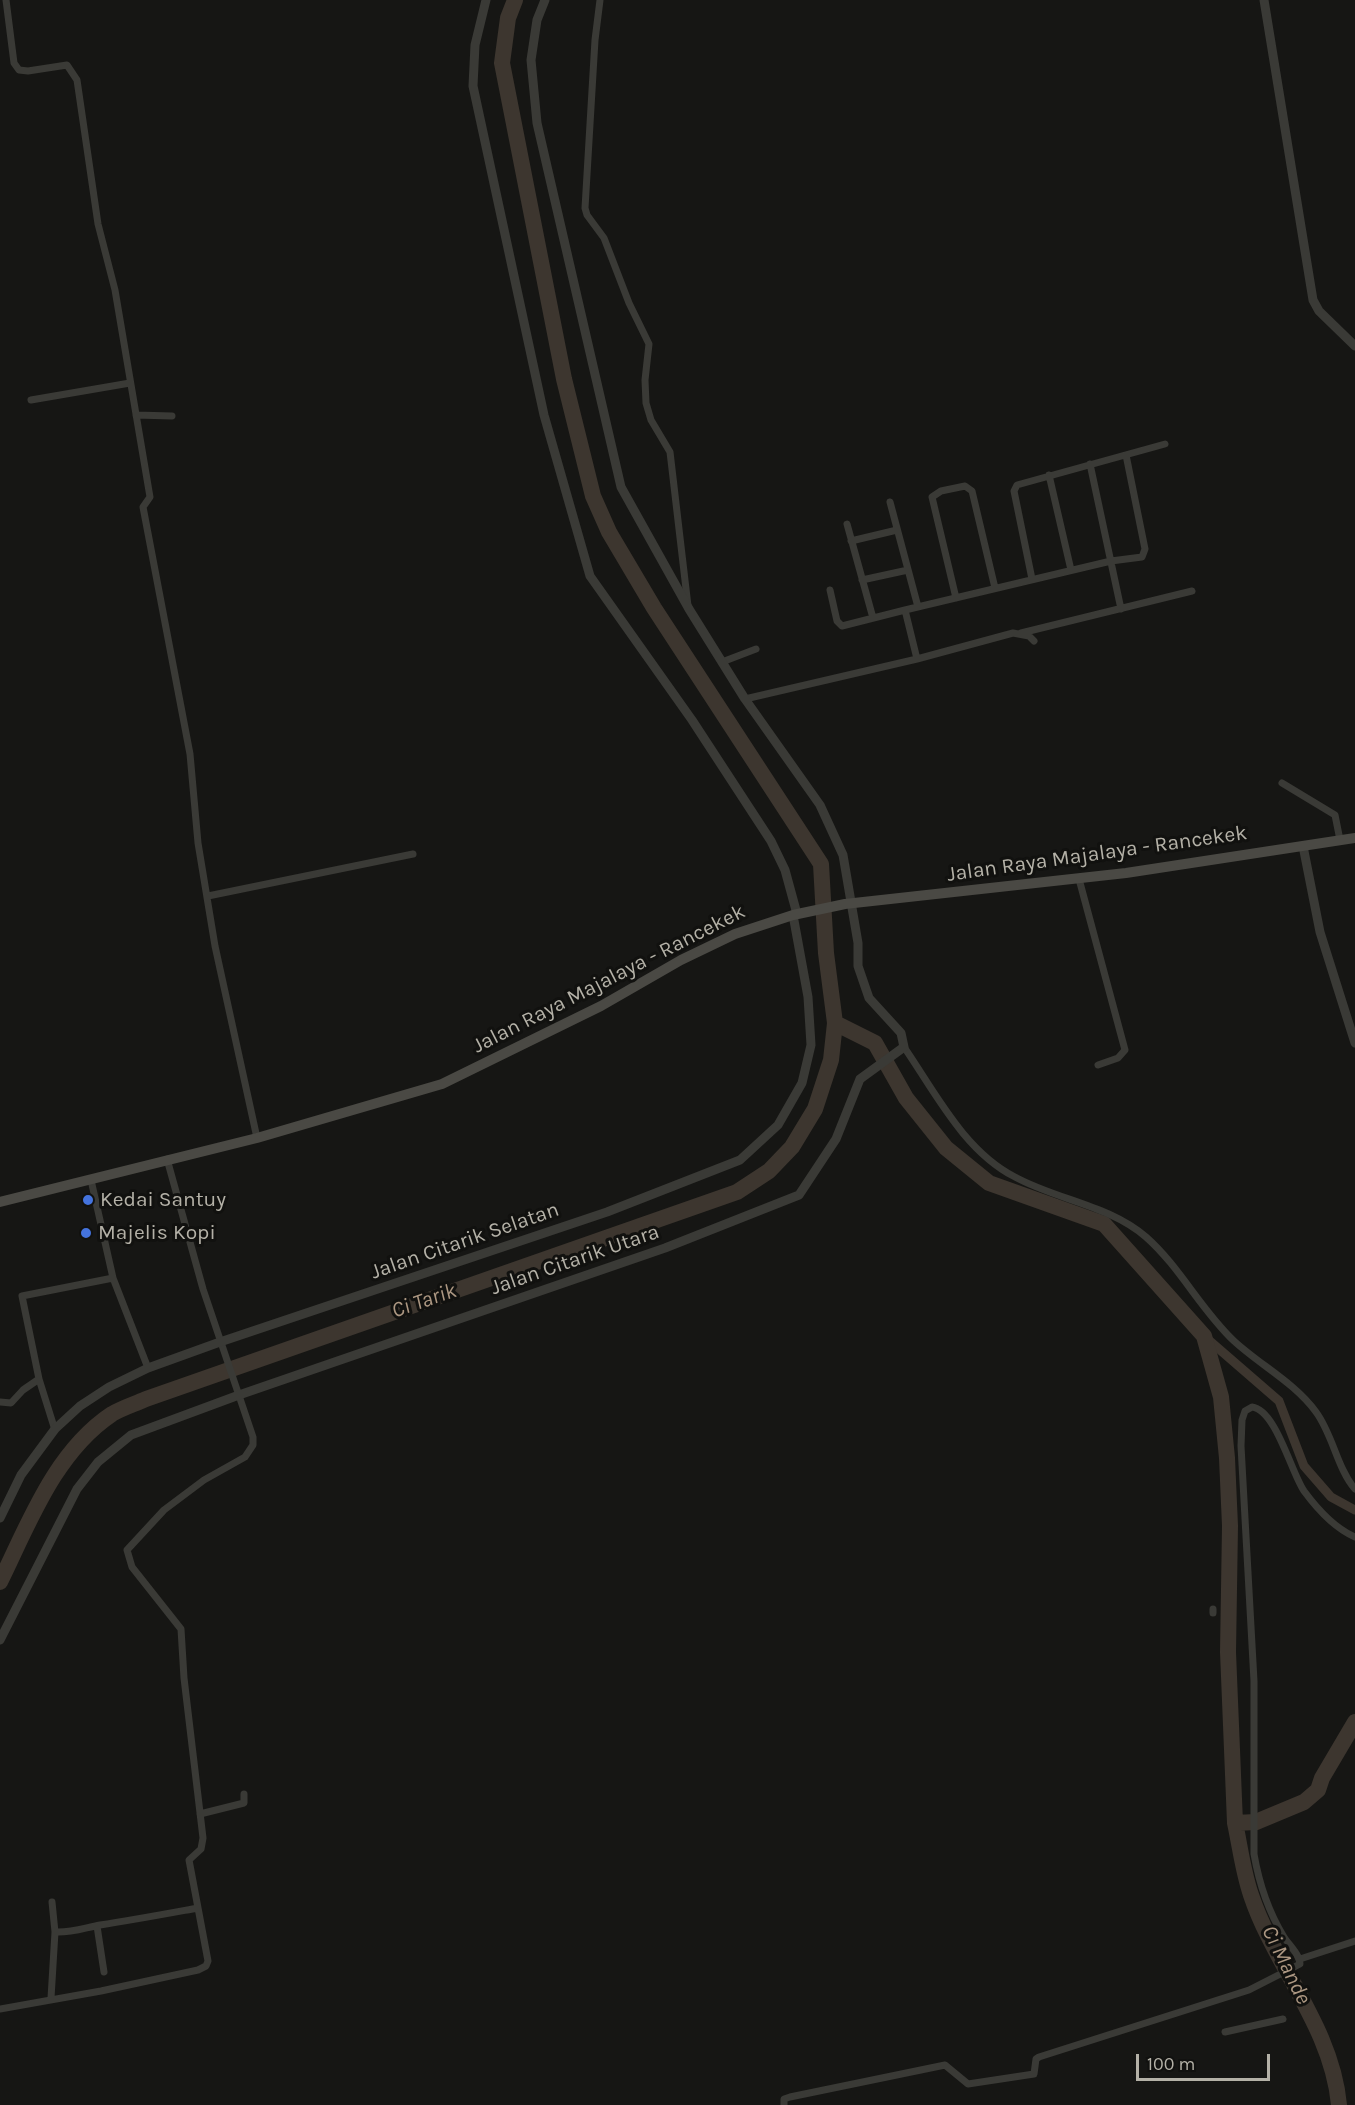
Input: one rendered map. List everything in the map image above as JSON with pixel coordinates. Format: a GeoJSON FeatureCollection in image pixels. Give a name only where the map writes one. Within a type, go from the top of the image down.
{"type":"FeatureCollection","features":[{"type":"Feature","properties":{"kind":"main road","name":"Jalan Raya Majalaya - Rancekek"},"geometry":{"type":"LineString","coordinates":[[0,1202],[257,1138],[442,1084],[601,1006],[681,960],[735,934],[795,914],[849,904],[1079,879],[1355,838]]}},
{"type":"Feature","properties":{"kind":"street"},"geometry":{"type":"LineString","coordinates":[[6,0],[14,63],[19,70],[28,71],[67,65],[74,72],[98,224],[116,290],[150,497],[143,507],[190,754],[198,843],[215,945],[257,1138]]}},
{"type":"Feature","properties":{"kind":"street","name":"Jalan Citarik Selatan"},"geometry":{"type":"LineString","coordinates":[[0,1518],[21,1475],[55,1430],[96,1394],[148,1368],[607,1212],[740,1160],[778,1125],[802,1083],[812,1045],[808,997],[795,914],[785,870],[771,841],[692,720],[590,576],[544,415],[473,86],[475,45],[486,0]]}},
{"type":"Feature","properties":{"kind":"street"},"geometry":{"type":"LineString","coordinates":[[545,0],[537,20],[531,60],[537,123],[599,399],[626,499],[689,609],[745,699],[820,805],[843,855],[858,966],[869,998],[901,1033],[903,1049],[956,1124],[981,1152],[1013,1176],[1120,1218],[1146,1238],[1234,1340],[1294,1390],[1316,1412],[1355,1489]]}},
{"type":"Feature","properties":{"kind":"street"},"geometry":{"type":"LineString","coordinates":[[600,0],[595,40],[585,208],[587,215],[604,238],[629,303],[649,344],[645,380],[646,403],[651,420],[669,452],[689,609]]}},
{"type":"Feature","properties":{"kind":"street"},"geometry":{"type":"LineString","coordinates":[[1264,0],[1313,300],[1319,311],[1355,346]]}},
{"type":"Feature","properties":{"kind":"street"},"geometry":{"type":"LineString","coordinates":[[31,400],[130,383]]}},
{"type":"Feature","properties":{"kind":"street"},"geometry":{"type":"LineString","coordinates":[[136,416],[172,416]]}},
{"type":"Feature","properties":{"kind":"street"},"geometry":{"type":"LineString","coordinates":[[1032,579],[1014,491],[1019,483],[1165,444]]}},
{"type":"Feature","properties":{"kind":"street"},"geometry":{"type":"LineString","coordinates":[[830,590],[840,625],[1111,561],[1140,558],[1146,554],[1126,455]]}},
{"type":"Feature","properties":{"kind":"street"},"geometry":{"type":"LineString","coordinates":[[1089,464],[1120,609]]}},
{"type":"Feature","properties":{"kind":"street"},"geometry":{"type":"LineString","coordinates":[[1049,475],[1071,570]]}},
{"type":"Feature","properties":{"kind":"street"},"geometry":{"type":"LineString","coordinates":[[956,598],[932,497],[941,491],[965,486],[972,491],[995,588]]}},
{"type":"Feature","properties":{"kind":"street"},"geometry":{"type":"LineString","coordinates":[[890,502],[918,607]]}},
{"type":"Feature","properties":{"kind":"street"},"geometry":{"type":"LineString","coordinates":[[847,524],[873,618]]}},
{"type":"Feature","properties":{"kind":"street"},"geometry":{"type":"LineString","coordinates":[[851,542],[897,530]]}},
{"type":"Feature","properties":{"kind":"street"},"geometry":{"type":"LineString","coordinates":[[861,580],[908,570]]}},
{"type":"Feature","properties":{"kind":"street"},"geometry":{"type":"LineString","coordinates":[[745,699],[1192,591]]}},
{"type":"Feature","properties":{"kind":"street"},"geometry":{"type":"LineString","coordinates":[[904,610],[917,659]]}},
{"type":"Feature","properties":{"kind":"street"},"geometry":{"type":"LineString","coordinates":[[1021,633],[1034,641]]}},
{"type":"Feature","properties":{"kind":"street"},"geometry":{"type":"LineString","coordinates":[[722,662],[756,649]]}},
{"type":"Feature","properties":{"kind":"street"},"geometry":{"type":"LineString","coordinates":[[1282,783],[1335,814],[1340,840]]}},
{"type":"Feature","properties":{"kind":"street"},"geometry":{"type":"LineString","coordinates":[[1303,846],[1320,932],[1355,1043]]}},
{"type":"Feature","properties":{"kind":"street"},"geometry":{"type":"LineString","coordinates":[[208,896],[412,854]]}},
{"type":"Feature","properties":{"kind":"street"},"geometry":{"type":"LineString","coordinates":[[1079,879],[1125,1050],[1118,1058],[1098,1065]]}},
{"type":"Feature","properties":{"kind":"street","name":"Jalan Citarik Utara"},"geometry":{"type":"LineString","coordinates":[[0,1640],[60,1518],[77,1489],[98,1462],[132,1435],[238,1393],[665,1248],[798,1196],[836,1139],[860,1079],[903,1049]]}},
{"type":"Feature","properties":{"kind":"street"},"geometry":{"type":"LineString","coordinates":[[0,2009],[51,1998],[101,1991],[204,1968],[207,1961],[189,1860],[201,1849],[203,1838],[184,1678],[183,1636],[172,1615],[132,1567],[127,1550],[164,1510],[204,1480],[245,1457],[250,1451],[252,1437],[221,1345],[167,1160]]}},
{"type":"Feature","properties":{"kind":"street"},"geometry":{"type":"LineString","coordinates":[[91,1180],[113,1278],[148,1368]]}},
{"type":"Feature","properties":{"kind":"street"},"geometry":{"type":"LineString","coordinates":[[55,1430],[39,1379],[22,1296],[113,1278]]}},
{"type":"Feature","properties":{"kind":"street"},"geometry":{"type":"LineString","coordinates":[[0,1402],[11,1403],[23,1389],[39,1379]]}},
{"type":"Feature","properties":{"kind":"street"},"geometry":{"type":"LineString","coordinates":[[784,2105],[784,2099],[790,2097],[945,2066],[951,2068],[964,2082],[1034,2074],[1036,2059],[1039,2057],[1249,1990],[1296,1968],[1300,1964],[1300,1959],[1282,1935],[1259,1882],[1252,1816],[1254,1681],[1241,1456],[1241,1429],[1245,1411],[1252,1407],[1262,1410],[1272,1425],[1304,1490],[1330,1522],[1355,1537]]}},
{"type":"Feature","properties":{"kind":"street"},"geometry":{"type":"LineString","coordinates":[[200,1814],[243,1804],[244,1794]]}},
{"type":"Feature","properties":{"kind":"street"},"geometry":{"type":"LineString","coordinates":[[51,1998],[55,1932],[52,1902]]}},
{"type":"Feature","properties":{"kind":"street"},"geometry":{"type":"LineString","coordinates":[[55,1932],[69,1933],[198,1908]]}},
{"type":"Feature","properties":{"kind":"street"},"geometry":{"type":"LineString","coordinates":[[97,1926],[104,1972]]}},
{"type":"Feature","properties":{"kind":"street"},"geometry":{"type":"LineString","coordinates":[[1300,1959],[1355,1941]]}},
{"type":"Feature","properties":{"kind":"street"},"geometry":{"type":"LineString","coordinates":[[1225,2032],[1283,2019]]}},
{"type":"Feature","properties":{"kind":"waterway","name":"Ci Tarik"},"geometry":{"type":"LineString","coordinates":[[0,1582],[33,1513],[59,1468],[92,1430],[112,1414],[146,1399],[737,1192],[769,1171],[792,1147],[815,1109],[831,1060],[835,1023],[826,953],[821,864],[654,608],[609,532],[593,496],[564,379],[502,63],[508,18],[515,0]]}},
{"type":"Feature","properties":{"kind":"waterway"},"geometry":{"type":"LineString","coordinates":[[835,1023],[875,1043],[906,1098],[946,1148],[989,1183],[1104,1224],[1204,1336],[1221,1397],[1227,1458],[1230,1526],[1228,1652],[1235,1823],[1256,1822],[1304,1802],[1318,1790],[1322,1778],[1355,1722]]}},
{"type":"Feature","properties":{"kind":"waterway"},"geometry":{"type":"LineString","coordinates":[[1204,1336],[1279,1401],[1304,1466],[1331,1497],[1355,1510]]}},
{"type":"Feature","properties":{"kind":"waterway","name":"Ci Mande"},"geometry":{"type":"LineString","coordinates":[[1235,1823],[1251,1895],[1261,1921],[1326,2049],[1339,2105]]}},
{"type":"Feature","properties":{"kind":"place","name":"Kedai Santuy"},"geometry":{"type":"Point","coordinates":[88,1200]}},
{"type":"Feature","properties":{"kind":"place","name":"Majelis Kopi"},"geometry":{"type":"Point","coordinates":[86,1233]}}]}
